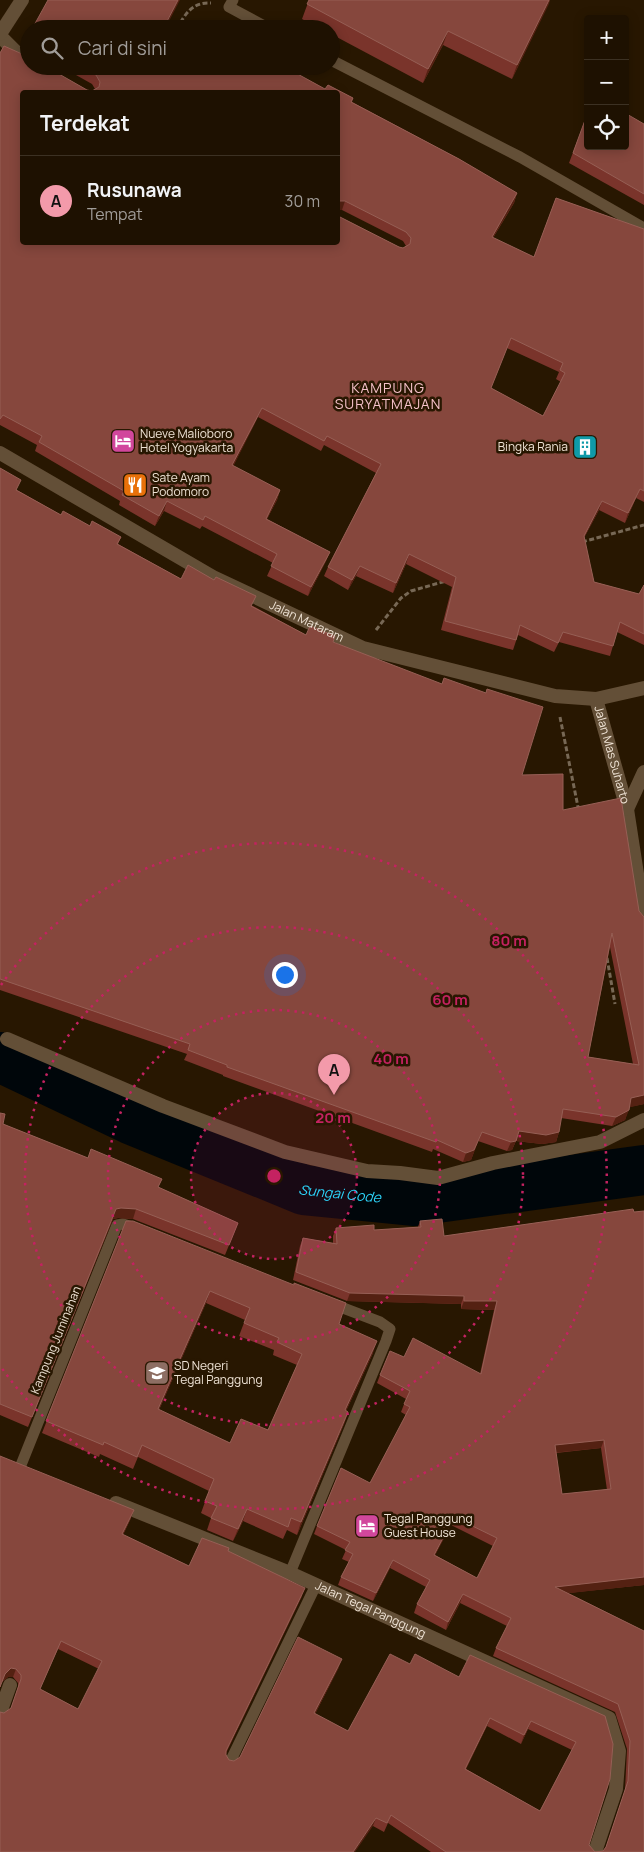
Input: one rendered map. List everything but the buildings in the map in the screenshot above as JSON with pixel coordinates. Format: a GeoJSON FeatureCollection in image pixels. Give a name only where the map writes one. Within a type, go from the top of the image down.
{"type":"FeatureCollection","features":[{"type":"Feature","properties":{"kind":"street"},"geometry":{"type":"LineString","coordinates":[[20,54],[0,35],[22,0]]}},
{"type":"Feature","properties":{"kind":"street","name":"Jalan Mataram"},"geometry":{"type":"LineString","coordinates":[[0,453],[213,577],[277,609],[363,648],[555,696],[596,699],[644,688]]}},
{"type":"Feature","properties":{"kind":"street","name":"Jalan Mas Suharto"},"geometry":{"type":"LineString","coordinates":[[596,699],[626,809],[644,919]]}},
{"type":"Feature","properties":{"kind":"street","name":"Jalan Mas Suharto"},"geometry":{"type":"LineString","coordinates":[[626,809],[644,772]]}},
{"type":"Feature","properties":{"kind":"street"},"geometry":{"type":"LineString","coordinates":[[8,1039],[162,1106],[284,1152],[367,1172],[400,1173],[438,1178],[493,1164],[600,1142],[644,1120]]}},
{"type":"Feature","properties":{"kind":"street"},"geometry":{"type":"LineString","coordinates":[[7,1459],[26,1467]]}},
{"type":"Feature","properties":{"kind":"street","name":"Jalan Tegal Panggung"},"geometry":{"type":"LineString","coordinates":[[104,1498],[290,1573],[610,1718],[618,1751],[616,1789],[595,1852]]}},
{"type":"Feature","properties":{"kind":"street"},"geometry":{"type":"LineString","coordinates":[[0,1713],[10,1686]]}},
{"type":"Feature","properties":{"kind":"lane"},"geometry":{"type":"LineString","coordinates":[[231,4],[256,20]]}},
{"type":"Feature","properties":{"kind":"lane"},"geometry":{"type":"LineString","coordinates":[[340,65],[520,157],[644,228]]}},
{"type":"Feature","properties":{"kind":"lane","name":"Kampung Juminahan"},"geometry":{"type":"LineString","coordinates":[[26,1467],[117,1225],[130,1226],[148,1233]]}},
{"type":"Feature","properties":{"kind":"lane"},"geometry":{"type":"LineString","coordinates":[[290,1573],[390,1329],[380,1322],[315,1297]]}},
{"type":"Feature","properties":{"kind":"lane"},"geometry":{"type":"LineString","coordinates":[[230,1762],[316,1585]]}},
{"type":"Feature","properties":{"kind":"path"},"geometry":{"type":"LineString","coordinates":[[182,20],[186,13],[194,6],[208,3],[231,4]]}},
{"type":"Feature","properties":{"kind":"path"},"geometry":{"type":"LineString","coordinates":[[576,544],[644,526]]}},
{"type":"Feature","properties":{"kind":"path"},"geometry":{"type":"LineString","coordinates":[[363,648],[401,598],[411,591],[448,581]]}},
{"type":"Feature","properties":{"kind":"path"},"geometry":{"type":"LineString","coordinates":[[560,717],[579,813]]}},
{"type":"Feature","properties":{"kind":"path"},"geometry":{"type":"LineString","coordinates":[[606,956],[615,1004]]}},
{"type":"Feature","properties":{"kind":"waterway","name":"Sungai Code"},"geometry":{"type":"LineString","coordinates":[[0,1057],[130,1119],[304,1190],[415,1201],[644,1170]]}},
{"type":"Feature","properties":{"kind":"place","name":"Nueve Malioboro Hotel Yogyakarta"},"geometry":{"type":"Point","coordinates":[123,441]}},
{"type":"Feature","properties":{"kind":"place","name":"Bingka Rania"},"geometry":{"type":"Point","coordinates":[585,447]}},
{"type":"Feature","properties":{"kind":"place","name":"Sate Ayam Podomoro"},"geometry":{"type":"Point","coordinates":[135,485]}},
{"type":"Feature","properties":{"kind":"place","name":"Rusunawa"},"geometry":{"type":"Point","coordinates":[334,1095]}},
{"type":"Feature","properties":{"kind":"place","name":"SD Negeri Tegal Panggung"},"geometry":{"type":"Point","coordinates":[157,1373]}},
{"type":"Feature","properties":{"kind":"place","name":"Tegal Panggung Guest House"},"geometry":{"type":"Point","coordinates":[367,1526]}},
{"type":"Feature","properties":{"kind":"district","name":"KAMPUNG SURYATMAJAN"},"geometry":{"type":"Point","coordinates":[388,396]}}]}
